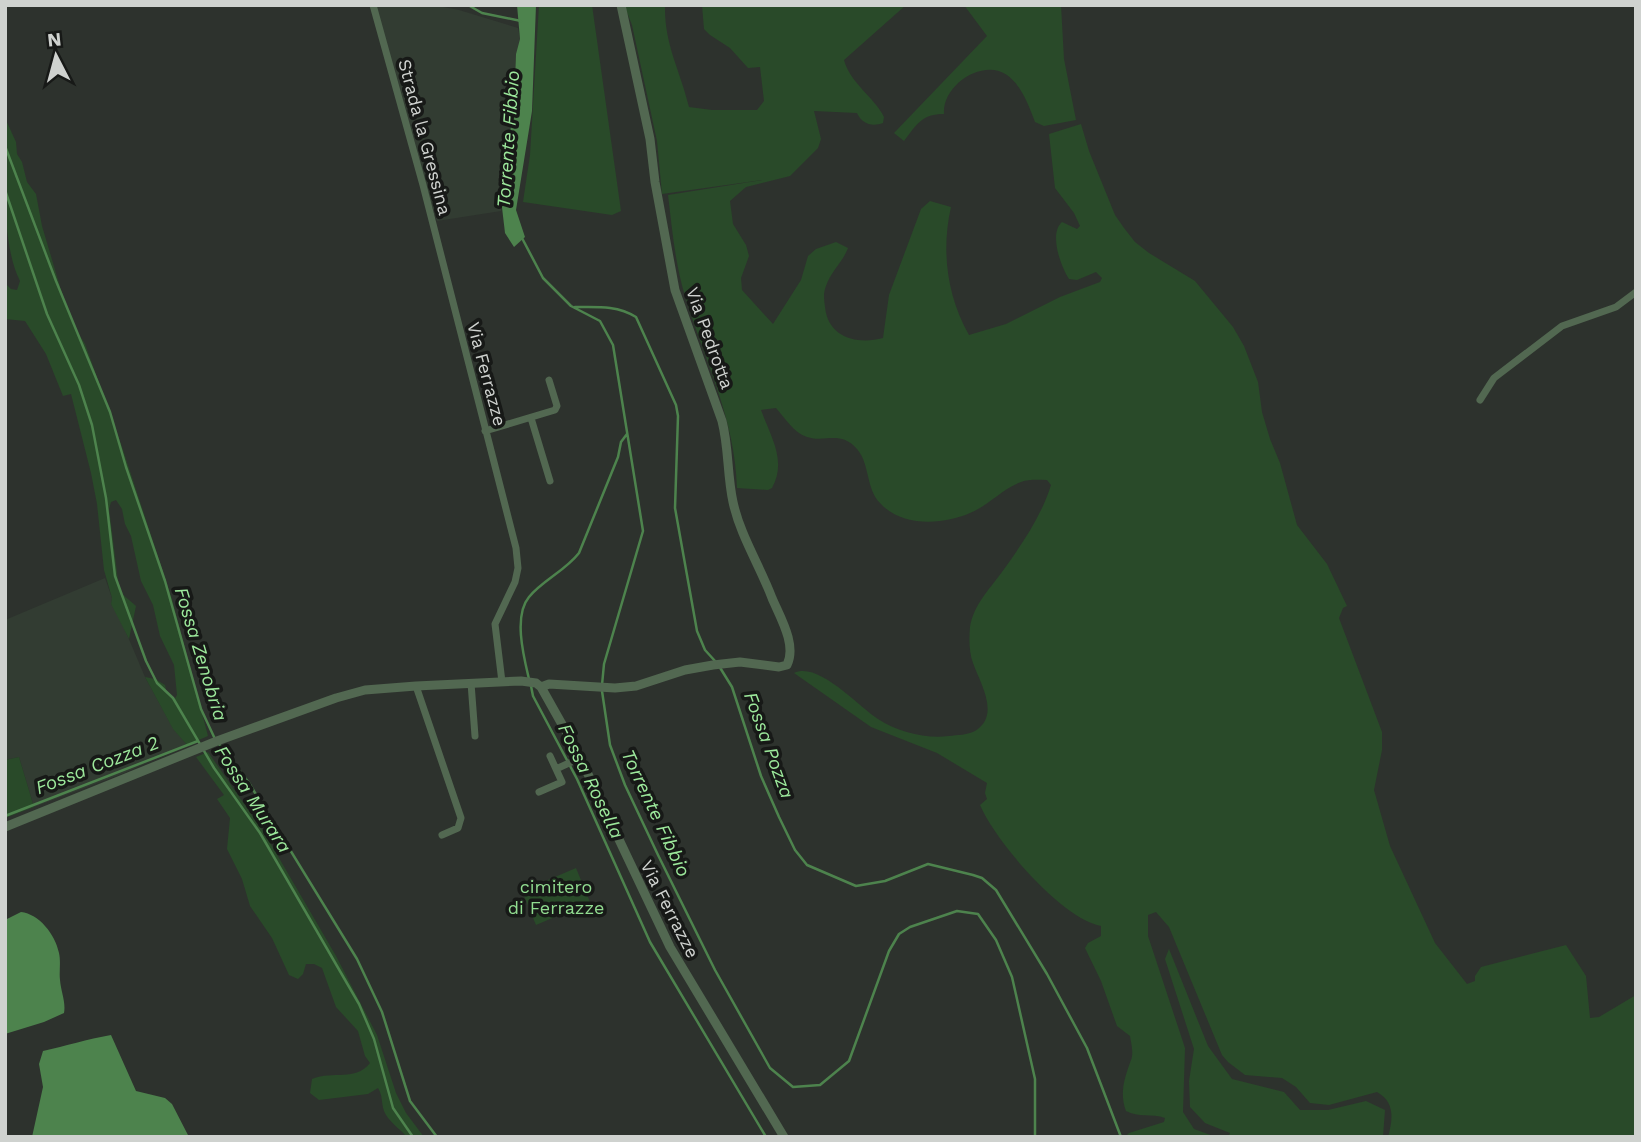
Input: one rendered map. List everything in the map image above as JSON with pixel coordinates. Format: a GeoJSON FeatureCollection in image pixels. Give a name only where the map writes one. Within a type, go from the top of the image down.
{"type":"FeatureCollection","features":[{"type":"Feature","properties":{"kind":"street","name":"Strada la Gressina"},"geometry":{"type":"LineString","coordinates":[[373,5],[423,185],[445,277]]}},
{"type":"Feature","properties":{"kind":"street","name":"Via Pedrotta"},"geometry":{"type":"LineString","coordinates":[[539,685],[615,688],[636,686],[685,670],[718,664],[740,662],[779,667],[787,664],[792,656],[787,637],[733,505],[728,442],[676,290],[655,182],[650,138],[621,5]]}},
{"type":"Feature","properties":{"kind":"street","name":"Via Ferrazze"},"geometry":{"type":"LineString","coordinates":[[445,277],[510,524],[518,568],[515,583],[495,624],[502,681]]}},
{"type":"Feature","properties":{"kind":"street"},"geometry":{"type":"LineString","coordinates":[[1480,400],[1494,378],[1562,326],[1616,307],[1636,292]]}},
{"type":"Feature","properties":{"kind":"street"},"geometry":{"type":"LineString","coordinates":[[485,431],[555,410],[557,406],[549,380]]}},
{"type":"Feature","properties":{"kind":"street"},"geometry":{"type":"LineString","coordinates":[[531,418],[550,481]]}},
{"type":"Feature","properties":{"kind":"street"},"geometry":{"type":"LineString","coordinates":[[5,827],[207,745],[365,690],[502,681],[522,681],[539,685]]}},
{"type":"Feature","properties":{"kind":"street"},"geometry":{"type":"LineString","coordinates":[[471,683],[475,736]]}},
{"type":"Feature","properties":{"kind":"street","name":"Via Ferrazze"},"geometry":{"type":"LineString","coordinates":[[539,685],[670,947],[784,1137]]}},
{"type":"Feature","properties":{"kind":"street"},"geometry":{"type":"LineString","coordinates":[[416,686],[461,818],[458,828],[442,835]]}},
{"type":"Feature","properties":{"kind":"street"},"geometry":{"type":"LineString","coordinates":[[539,792],[562,782],[560,768],[550,756]]}},
{"type":"Feature","properties":{"kind":"street"},"geometry":{"type":"LineString","coordinates":[[560,768],[576,760]]}},
{"type":"Feature","properties":{"kind":"shaded area"},"geometry":{"type":"Polygon","coordinates":[[[376,5],[433,5],[518,28],[520,39],[516,54],[510,135],[501,187],[501,211],[437,221],[403,123],[376,5]]]}},
{"type":"Feature","properties":{"kind":"shaded area"},"geometry":{"type":"Polygon","coordinates":[[[517,5],[536,5],[532,111],[516,210],[525,237],[514,247],[505,233],[501,199],[514,103],[516,54],[520,39],[517,5]]]}},
{"type":"Feature","properties":{"kind":"shaded area"},"geometry":{"type":"Polygon","coordinates":[[[105,578],[112,598],[111,604],[117,611],[145,677],[173,728],[187,745],[124,773],[34,807],[19,757],[5,760],[5,620],[105,578]]]}},
{"type":"Feature","properties":{"kind":"shaded area"},"geometry":{"type":"Polygon","coordinates":[[[21,912],[40,921],[57,946],[64,1013],[5,1034],[5,920],[21,912]]]}},
{"type":"Feature","properties":{"kind":"shaded area"},"geometry":{"type":"Polygon","coordinates":[[[111,1035],[136,1091],[165,1098],[172,1104],[189,1137],[32,1137],[43,1087],[39,1064],[43,1051],[111,1035]]]}},
{"type":"Feature","properties":{"kind":"green space"},"geometry":{"type":"Polygon","coordinates":[[[539,5],[592,5],[621,211],[612,215],[523,202],[530,155],[539,5]]]}},
{"type":"Feature","properties":{"kind":"green space"},"geometry":{"type":"Polygon","coordinates":[[[624,5],[665,5],[670,45],[689,107],[757,110],[764,101],[760,67],[748,68],[730,48],[704,29],[702,5],[906,5],[844,60],[851,76],[880,110],[884,117],[883,123],[868,124],[857,113],[814,111],[821,139],[818,148],[790,176],[746,187],[730,201],[733,224],[746,245],[749,256],[741,278],[742,290],[773,324],[801,280],[808,256],[816,249],[836,242],[848,248],[825,289],[827,318],[838,332],[846,337],[864,340],[883,338],[889,295],[921,209],[930,201],[951,207],[946,240],[948,273],[961,320],[969,335],[1006,324],[1060,297],[1100,282],[1102,278],[1096,272],[1077,280],[1069,279],[1059,258],[1056,241],[1058,227],[1062,222],[1077,229],[1080,226],[1074,213],[1055,188],[1049,134],[1081,124],[1115,215],[1124,228],[1135,242],[1149,253],[1195,281],[1233,327],[1244,346],[1258,382],[1262,412],[1280,463],[1297,525],[1327,564],[1347,606],[1343,608],[1339,618],[1382,732],[1382,750],[1374,790],[1390,846],[1435,943],[1467,984],[1475,981],[1481,967],[1566,945],[1586,976],[1590,1018],[1599,1017],[1636,995],[1636,1137],[1388,1137],[1391,1124],[1390,1106],[1377,1092],[1329,1105],[1310,1103],[1296,1087],[1282,1078],[1245,1075],[1222,1055],[1169,927],[1156,912],[1148,915],[1148,936],[1185,1048],[1183,1112],[1194,1129],[1216,1137],[1125,1137],[1129,1133],[1164,1122],[1165,1118],[1126,1111],[1123,1091],[1132,1054],[1130,1036],[1117,1026],[1101,981],[1085,948],[1088,943],[1101,936],[1101,926],[1067,909],[1049,894],[1015,857],[980,805],[987,799],[987,783],[937,753],[871,727],[794,673],[804,671],[826,679],[878,719],[903,731],[940,737],[975,731],[983,724],[988,708],[971,654],[969,636],[972,619],[983,598],[1030,530],[1051,485],[1047,480],[1024,481],[977,510],[959,517],[923,522],[911,520],[889,511],[880,503],[872,491],[861,455],[851,443],[839,438],[802,435],[776,408],[761,410],[778,459],[772,488],[737,488],[735,462],[725,414],[682,284],[668,195],[769,179],[662,194],[657,141],[632,25],[624,5]]]}},
{"type":"Feature","properties":{"kind":"green space"},"geometry":{"type":"Polygon","coordinates":[[[964,5],[1061,5],[1064,59],[1076,120],[1044,126],[1035,122],[1017,85],[1007,75],[987,70],[976,72],[957,84],[945,103],[944,114],[925,118],[904,141],[894,133],[987,36],[964,5]]]}},
{"type":"Feature","properties":{"kind":"green space"},"geometry":{"type":"Polygon","coordinates":[[[5,118],[16,142],[17,154],[27,182],[36,194],[42,226],[61,290],[75,328],[85,344],[121,444],[172,599],[208,736],[187,745],[173,729],[145,677],[165,685],[167,694],[174,700],[177,695],[174,665],[160,636],[153,605],[141,581],[122,509],[116,500],[111,502],[109,509],[119,588],[136,606],[129,639],[111,604],[112,598],[104,570],[97,504],[71,394],[63,396],[46,354],[25,321],[5,319],[5,283],[11,289],[17,290],[20,281],[6,224],[5,118]]]}},
{"type":"Feature","properties":{"kind":"green space"},"geometry":{"type":"Polygon","coordinates":[[[208,752],[265,834],[336,956],[377,1035],[396,1093],[406,1113],[424,1137],[407,1137],[391,1121],[384,1111],[378,1088],[368,1094],[319,1100],[310,1093],[312,1079],[351,1074],[364,1069],[370,1063],[365,1056],[358,1031],[336,1007],[322,968],[306,964],[298,979],[289,975],[272,938],[250,906],[242,879],[227,849],[230,818],[217,799],[224,795],[196,757],[208,752]]]}},
{"type":"Feature","properties":{"kind":"green space"},"geometry":{"type":"Polygon","coordinates":[[[19,757],[34,807],[5,818],[5,760],[19,757]]]}},
{"type":"Feature","properties":{"kind":"green space","name":"cimitero di Ferrazze"},"geometry":{"type":"Polygon","coordinates":[[[576,868],[590,902],[536,925],[522,891],[576,868]]]}},
{"type":"Feature","properties":{"kind":"green space"},"geometry":{"type":"Polygon","coordinates":[[[1169,949],[1208,1046],[1232,1079],[1284,1092],[1300,1110],[1328,1110],[1366,1101],[1385,1110],[1383,1137],[1228,1137],[1230,1133],[1205,1123],[1190,1107],[1189,1081],[1194,1049],[1165,959],[1169,949]]]}},
{"type":"Feature","properties":{"kind":"waterway"},"geometry":{"type":"LineString","coordinates":[[468,5],[482,13],[521,21]]}},
{"type":"Feature","properties":{"kind":"waterway","name":"Fossa Zenobria"},"geometry":{"type":"LineString","coordinates":[[5,146],[56,281],[110,412],[165,581],[201,709],[215,739]]}},
{"type":"Feature","properties":{"kind":"waterway","name":"Fossa Murara"},"geometry":{"type":"LineString","coordinates":[[5,190],[47,314],[79,385],[92,425],[106,498],[115,576],[146,661],[157,683],[173,698],[214,768],[260,833],[359,1004],[374,1039],[393,1108],[413,1137]]}},
{"type":"Feature","properties":{"kind":"waterway","name":"Torrente Fibbio"},"geometry":{"type":"LineString","coordinates":[[522,238],[543,278],[571,306],[600,321],[613,345],[643,531],[604,664],[602,685]]}},
{"type":"Feature","properties":{"kind":"waterway","name":"Fossa Pozza"},"geometry":{"type":"LineString","coordinates":[[575,307],[614,309],[636,317],[676,405],[678,416],[675,508],[697,631],[705,650],[715,661]]}},
{"type":"Feature","properties":{"kind":"waterway","name":"Fossa Rosella"},"geometry":{"type":"LineString","coordinates":[[529,679],[521,637],[524,605],[535,591],[579,553],[618,457],[621,442],[627,434]]}},
{"type":"Feature","properties":{"kind":"waterway","name":"Fossa Pozza"},"geometry":{"type":"LineString","coordinates":[[719,666],[732,687],[761,776],[779,817],[795,850],[807,865],[856,886],[885,881],[928,864],[982,878],[996,890],[1047,974],[1087,1048],[1121,1137]]}},
{"type":"Feature","properties":{"kind":"waterway","name":"Fossa Rosella"},"geometry":{"type":"LineString","coordinates":[[531,686],[533,696],[577,779],[650,942],[766,1137]]}},
{"type":"Feature","properties":{"kind":"waterway","name":"Torrente Fibbio"},"geometry":{"type":"LineString","coordinates":[[602,691],[610,745],[625,785],[715,970],[770,1068],[793,1087],[820,1085],[849,1061],[889,951],[899,934],[910,927],[957,911],[978,914],[996,940],[1012,977],[1035,1079],[1035,1137]]}},
{"type":"Feature","properties":{"kind":"waterway","name":"Fossa Cozza 2"},"geometry":{"type":"LineString","coordinates":[[5,816],[198,741]]}},
{"type":"Feature","properties":{"kind":"waterway","name":"Fossa Zenobria"},"geometry":{"type":"LineString","coordinates":[[219,744],[249,783],[357,959],[382,1012],[410,1101],[437,1137]]}}]}
